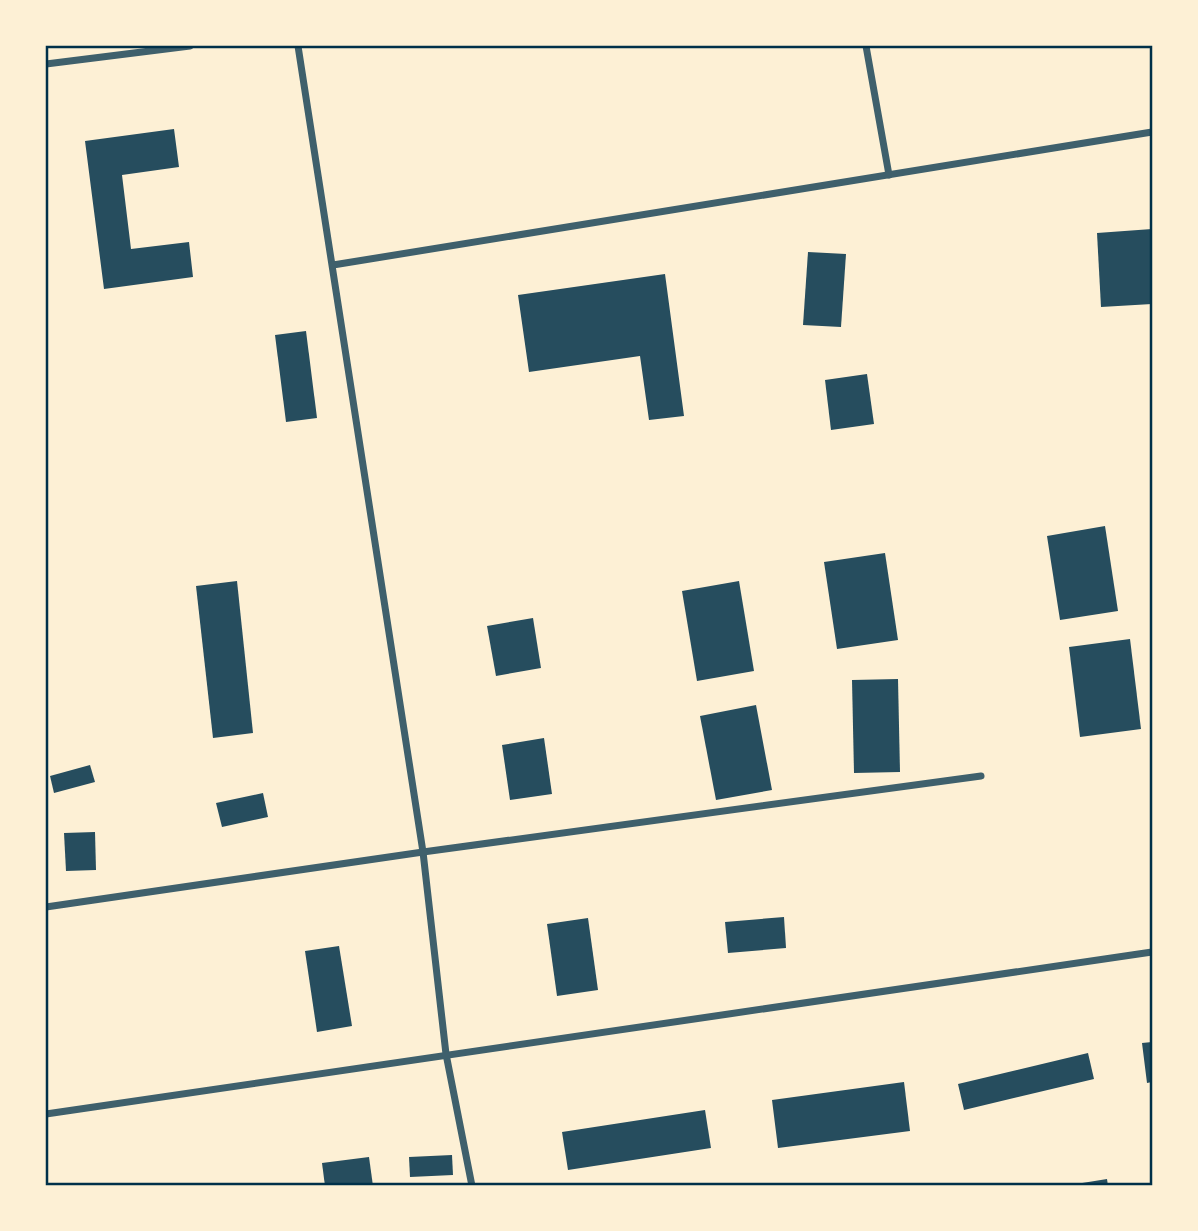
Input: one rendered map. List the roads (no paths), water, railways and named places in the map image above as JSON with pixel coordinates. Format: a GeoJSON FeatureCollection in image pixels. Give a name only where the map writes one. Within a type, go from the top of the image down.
{"type":"FeatureCollection","features":[{"type":"Feature","properties":{"kind":"street"},"geometry":{"type":"LineString","coordinates":[[46,64],[190,46]]}},
{"type":"Feature","properties":{"kind":"street"},"geometry":{"type":"LineString","coordinates":[[298,46],[423,852],[446,1054],[472,1185]]}},
{"type":"Feature","properties":{"kind":"street"},"geometry":{"type":"LineString","coordinates":[[866,46],[889,175]]}},
{"type":"Feature","properties":{"kind":"street"},"geometry":{"type":"LineString","coordinates":[[333,265],[1153,132]]}},
{"type":"Feature","properties":{"kind":"street"},"geometry":{"type":"LineString","coordinates":[[46,907],[423,852],[981,776]]}},
{"type":"Feature","properties":{"kind":"street"},"geometry":{"type":"LineString","coordinates":[[46,1114],[1153,952]]}}]}
